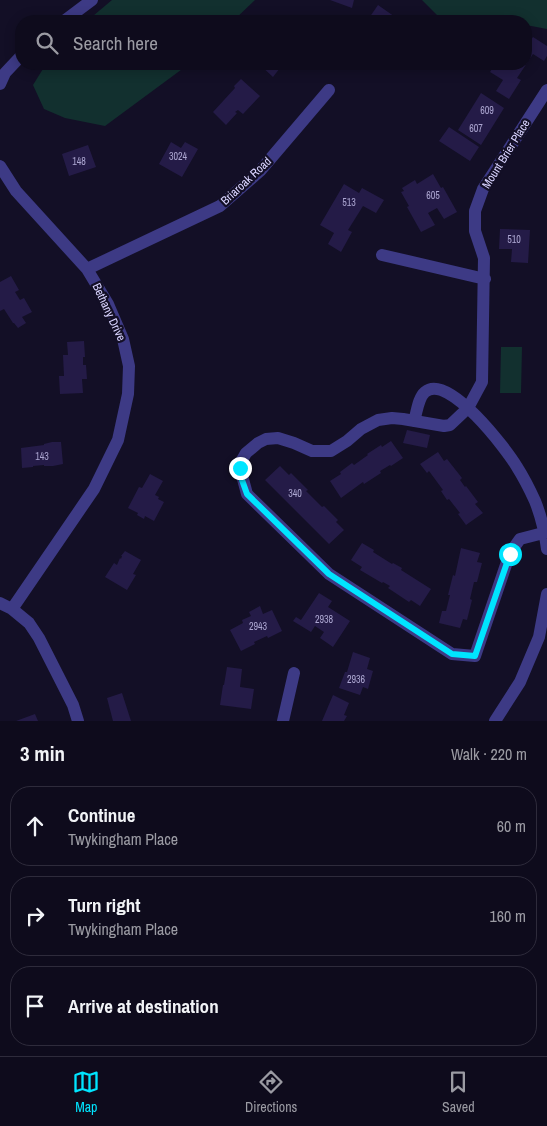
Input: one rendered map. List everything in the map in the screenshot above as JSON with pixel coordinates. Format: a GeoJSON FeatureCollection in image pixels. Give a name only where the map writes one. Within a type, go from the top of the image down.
{"type":"FeatureCollection","features":[{"type":"Feature","properties":{"kind":"street"},"geometry":{"type":"LineString","coordinates":[[72,15],[92,0]]}},
{"type":"Feature","properties":{"kind":"street"},"geometry":{"type":"LineString","coordinates":[[0,84],[5,73],[15,62]]}},
{"type":"Feature","properties":{"kind":"street","name":"Briaroak Road"},"geometry":{"type":"LineString","coordinates":[[88,269],[220,206],[260,171],[329,90]]}},
{"type":"Feature","properties":{"kind":"street","name":"Mount Brier Place"},"geometry":{"type":"LineString","coordinates":[[414,420],[444,426],[450,425],[468,408],[482,382],[485,279],[484,258],[474,231],[475,211],[483,189],[547,90]]}},
{"type":"Feature","properties":{"kind":"street","name":"Bethany Drive"},"geometry":{"type":"LineString","coordinates":[[0,166],[16,191],[88,269],[108,304],[123,339],[129,366],[128,394],[118,440],[94,489],[12,609]]}},
{"type":"Feature","properties":{"kind":"street"},"geometry":{"type":"LineString","coordinates":[[382,255],[485,279]]}},
{"type":"Feature","properties":{"kind":"street"},"geometry":{"type":"LineString","coordinates":[[546,533],[520,540],[510,554],[475,656],[452,654],[329,574],[247,494],[240,468],[246,453],[266,439],[278,438],[312,451],[330,451],[378,420],[392,418],[414,420],[420,399],[425,392],[433,389],[444,390],[468,408],[498,440],[518,468],[535,502],[546,533],[547,549]]}},
{"type":"Feature","properties":{"kind":"street"},"geometry":{"type":"LineString","coordinates":[[495,721],[520,682],[539,637],[547,594]]}},
{"type":"Feature","properties":{"kind":"street"},"geometry":{"type":"LineString","coordinates":[[0,603],[12,609],[29,623],[39,638],[73,705],[78,721]]}},
{"type":"Feature","properties":{"kind":"street"},"geometry":{"type":"LineString","coordinates":[[283,721],[294,673]]}},
{"type":"Feature","properties":{"kind":"green space"},"geometry":{"type":"Polygon","coordinates":[[[112,0],[255,0],[239,15],[94,15],[112,0]]]}},
{"type":"Feature","properties":{"kind":"green space"},"geometry":{"type":"Polygon","coordinates":[[[422,0],[547,0],[547,29],[532,26],[532,15],[437,15],[422,0]]]}},
{"type":"Feature","properties":{"kind":"green space"},"geometry":{"type":"Polygon","coordinates":[[[42,70],[181,70],[105,126],[65,118],[44,109],[33,85],[42,70]]]}},
{"type":"Feature","properties":{"kind":"green space"},"geometry":{"type":"Polygon","coordinates":[[[501,347],[522,347],[521,393],[500,393],[501,347]]]}},
{"type":"Feature","properties":{"kind":"building"},"geometry":{"type":"Polygon","coordinates":[[[330,0],[354,0],[352,8],[330,0]]]}},
{"type":"Feature","properties":{"kind":"building"},"geometry":{"type":"Polygon","coordinates":[[[378,5],[392,15],[371,15],[378,5]]]}},
{"type":"Feature","properties":{"kind":"building"},"geometry":{"type":"Polygon","coordinates":[[[533,37],[547,46],[547,56],[544,61],[533,54],[532,56],[533,37]]]}},
{"type":"Feature","properties":{"kind":"building"},"geometry":{"type":"Polygon","coordinates":[[[265,70],[278,70],[273,77],[265,70]]]}},
{"type":"Feature","properties":{"kind":"building"},"geometry":{"type":"Polygon","coordinates":[[[491,70],[522,70],[517,78],[521,80],[509,99],[496,91],[503,80],[490,72],[491,70]]]}},
{"type":"Feature","properties":{"kind":"building"},"geometry":{"type":"Polygon","coordinates":[[[241,79],[260,96],[243,114],[238,110],[235,112],[237,113],[226,125],[213,112],[241,79]]]}},
{"type":"Feature","properties":{"kind":"building"},"geometry":{"type":"Polygon","coordinates":[[[481,93],[504,108],[481,145],[458,130],[481,93]]]}},
{"type":"Feature","properties":{"kind":"building"},"geometry":{"type":"Polygon","coordinates":[[[449,127],[479,147],[470,161],[439,141],[449,127]]]}},
{"type":"Feature","properties":{"kind":"building"},"geometry":{"type":"Polygon","coordinates":[[[171,142],[181,148],[185,142],[198,149],[182,177],[159,164],[171,142]]]}},
{"type":"Feature","properties":{"kind":"building"},"geometry":{"type":"Polygon","coordinates":[[[88,145],[96,167],[69,176],[62,154],[88,145]]]}},
{"type":"Feature","properties":{"kind":"building"},"geometry":{"type":"Polygon","coordinates":[[[433,174],[441,188],[443,187],[457,212],[444,219],[437,208],[428,213],[435,225],[421,232],[401,192],[404,191],[402,188],[415,180],[417,184],[433,174]]]}},
{"type":"Feature","properties":{"kind":"building"},"geometry":{"type":"Polygon","coordinates":[[[344,184],[359,193],[362,188],[384,200],[376,213],[363,206],[348,230],[352,232],[341,252],[328,244],[334,233],[320,225],[344,184]]]}},
{"type":"Feature","properties":{"kind":"building"},"geometry":{"type":"Polygon","coordinates":[[[500,229],[530,230],[528,263],[511,262],[512,249],[499,249],[500,229]]]}},
{"type":"Feature","properties":{"kind":"building"},"geometry":{"type":"Polygon","coordinates":[[[11,276],[19,290],[15,292],[20,300],[24,298],[32,312],[22,317],[26,323],[18,328],[4,309],[0,311],[0,282],[11,276]]]}},
{"type":"Feature","properties":{"kind":"building"},"geometry":{"type":"Polygon","coordinates":[[[84,341],[85,357],[83,357],[83,365],[86,365],[87,379],[82,379],[83,393],[60,394],[59,376],[64,376],[63,355],[68,355],[67,342],[84,341]]]}},
{"type":"Feature","properties":{"kind":"building"},"geometry":{"type":"Polygon","coordinates":[[[407,430],[430,435],[427,448],[403,443],[407,430]]]}},
{"type":"Feature","properties":{"kind":"building"},"geometry":{"type":"Polygon","coordinates":[[[391,441],[403,458],[380,471],[381,473],[364,484],[363,482],[341,498],[330,481],[341,474],[340,472],[352,463],[354,465],[367,454],[391,441]]]}},
{"type":"Feature","properties":{"kind":"building"},"geometry":{"type":"Polygon","coordinates":[[[61,442],[63,464],[22,468],[21,448],[61,442]]]}},
{"type":"Feature","properties":{"kind":"building"},"geometry":{"type":"Polygon","coordinates":[[[438,452],[444,461],[447,459],[462,478],[460,480],[478,502],[475,504],[483,513],[466,525],[458,514],[460,513],[449,499],[447,500],[441,491],[443,490],[429,471],[427,473],[420,464],[438,452]]]}},
{"type":"Feature","properties":{"kind":"building"},"geometry":{"type":"Polygon","coordinates":[[[280,466],[289,475],[291,473],[322,507],[324,506],[338,520],[336,522],[344,530],[329,544],[265,480],[280,466]]]}},
{"type":"Feature","properties":{"kind":"building"},"geometry":{"type":"Polygon","coordinates":[[[150,474],[163,481],[155,495],[164,502],[154,521],[145,516],[144,519],[137,515],[138,513],[128,508],[139,487],[142,488],[150,474]]]}},
{"type":"Feature","properties":{"kind":"building"},"geometry":{"type":"Polygon","coordinates":[[[362,543],[431,589],[420,606],[411,600],[409,602],[388,588],[390,586],[360,570],[362,567],[351,560],[362,543]]]}},
{"type":"Feature","properties":{"kind":"building"},"geometry":{"type":"Polygon","coordinates":[[[461,548],[480,553],[477,562],[482,563],[477,582],[474,582],[467,620],[463,619],[460,628],[439,623],[442,611],[446,611],[450,595],[448,595],[453,575],[455,576],[461,548]]]}},
{"type":"Feature","properties":{"kind":"building"},"geometry":{"type":"Polygon","coordinates":[[[125,551],[141,560],[133,574],[136,575],[127,590],[105,577],[114,563],[117,565],[125,551]]]}},
{"type":"Feature","properties":{"kind":"building"},"geometry":{"type":"Polygon","coordinates":[[[319,593],[332,601],[328,607],[350,621],[333,647],[320,638],[324,632],[315,626],[311,632],[293,621],[296,617],[301,620],[319,593]]]}},
{"type":"Feature","properties":{"kind":"building"},"geometry":{"type":"Polygon","coordinates":[[[260,606],[263,614],[272,610],[282,631],[254,642],[255,644],[241,651],[230,630],[243,623],[242,620],[251,616],[249,612],[260,606]]]}},
{"type":"Feature","properties":{"kind":"building"},"geometry":{"type":"Polygon","coordinates":[[[353,652],[370,658],[367,669],[373,671],[368,689],[363,687],[360,695],[339,688],[345,672],[347,672],[353,652]]]}},
{"type":"Feature","properties":{"kind":"building"},"geometry":{"type":"Polygon","coordinates":[[[227,667],[242,669],[240,687],[254,689],[251,709],[220,705],[227,667]]]}},
{"type":"Feature","properties":{"kind":"building"},"geometry":{"type":"Polygon","coordinates":[[[122,693],[131,721],[113,721],[107,698],[122,693]]]}},
{"type":"Feature","properties":{"kind":"building"},"geometry":{"type":"Polygon","coordinates":[[[333,695],[349,703],[344,715],[347,716],[344,721],[322,721],[333,695]]]}},
{"type":"Feature","properties":{"kind":"building"},"geometry":{"type":"Polygon","coordinates":[[[35,714],[38,721],[16,721],[35,714]]]}},
{"type":"Feature","properties":{"kind":"route"},"geometry":{"type":"LineString","coordinates":[[240,468],[247,494],[329,574],[452,654],[475,656],[510,554]]}}]}
